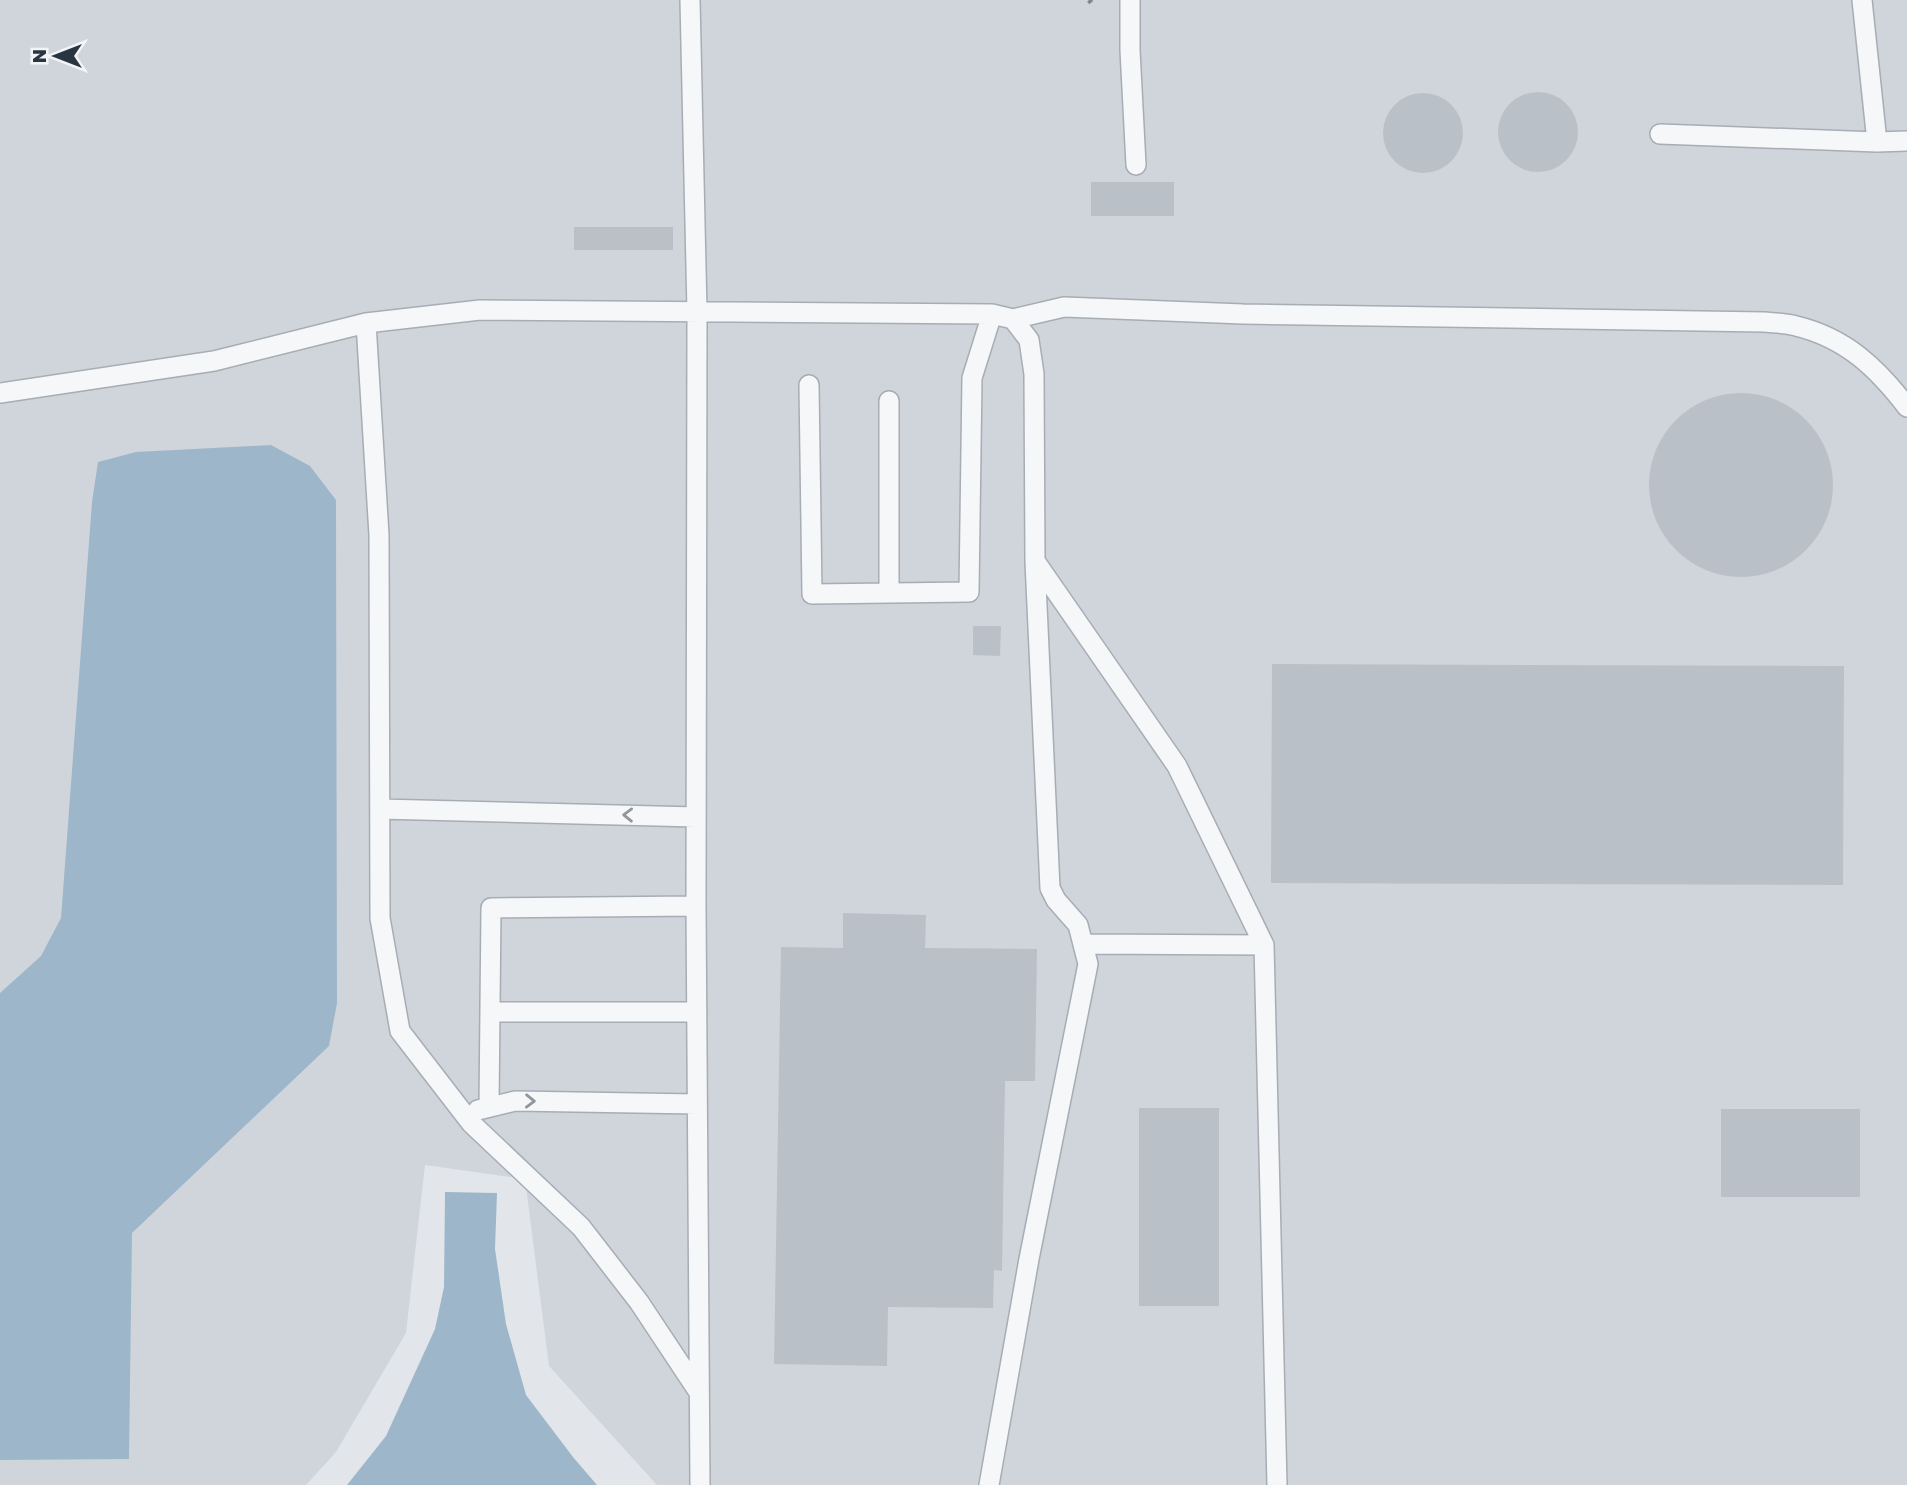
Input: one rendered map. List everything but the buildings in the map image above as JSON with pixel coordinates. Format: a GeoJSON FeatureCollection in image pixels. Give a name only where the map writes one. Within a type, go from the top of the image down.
{"type":"FeatureCollection","features":[{"type":"Feature","properties":{"kind":"lane"},"geometry":{"type":"LineString","coordinates":[[690,0],[697,312],[699,1485]]}},
{"type":"Feature","properties":{"kind":"lane"},"geometry":{"type":"LineString","coordinates":[[1130,0],[1136,165]]}},
{"type":"Feature","properties":{"kind":"lane"},"geometry":{"type":"LineString","coordinates":[[1862,0],[1877,142]]}},
{"type":"Feature","properties":{"kind":"lane"},"geometry":{"type":"LineString","coordinates":[[1660,134],[1907,141]]}},
{"type":"Feature","properties":{"kind":"lane"},"geometry":{"type":"LineString","coordinates":[[0,393],[214,361],[366,323],[480,310],[992,314],[1013,318],[1064,307],[1257,314],[1796,325],[1843,344],[1883,376],[1907,407]]}},
{"type":"Feature","properties":{"kind":"lane"},"geometry":{"type":"LineString","coordinates":[[809,385],[812,594],[969,592],[972,378],[992,314]]}},
{"type":"Feature","properties":{"kind":"lane"},"geometry":{"type":"LineString","coordinates":[[989,1485],[1029,1259],[1088,964],[1078,925],[1056,900],[1050,888],[1035,561],[1034,374],[1029,340],[1013,318]]}},
{"type":"Feature","properties":{"kind":"lane"},"geometry":{"type":"LineString","coordinates":[[366,323],[379,535],[380,918],[400,1031],[463,1113],[581,1227],[639,1302],[699,1392]]}},
{"type":"Feature","properties":{"kind":"lane"},"geometry":{"type":"LineString","coordinates":[[889,401],[889,593]]}},
{"type":"Feature","properties":{"kind":"lane"},"geometry":{"type":"LineString","coordinates":[[1035,561],[1177,766],[1264,945],[1277,1485]]}},
{"type":"Feature","properties":{"kind":"lane"},"geometry":{"type":"LineString","coordinates":[[380,809],[696,817]]}},
{"type":"Feature","properties":{"kind":"lane"},"geometry":{"type":"LineString","coordinates":[[489,1107],[491,908],[696,906]]}},
{"type":"Feature","properties":{"kind":"lane"},"geometry":{"type":"LineString","coordinates":[[1084,944],[1264,945]]}},
{"type":"Feature","properties":{"kind":"lane"},"geometry":{"type":"LineString","coordinates":[[490,1012],[697,1012]]}},
{"type":"Feature","properties":{"kind":"lane"},"geometry":{"type":"LineString","coordinates":[[463,1113],[515,1101],[697,1104]]}},
{"type":"Feature","properties":{"kind":"shaded area"},"geometry":{"type":"Polygon","coordinates":[[[0,0],[1907,0],[1907,1485],[657,1485],[549,1366],[525,1179],[425,1165],[406,1333],[336,1452],[306,1485],[0,1485],[0,0]]]}},
{"type":"Feature","properties":{"kind":"water"},"geometry":{"type":"Polygon","coordinates":[[[271,445],[310,466],[336,500],[337,1003],[329,1046],[132,1233],[129,1459],[0,1460],[0,993],[41,956],[61,918],[92,502],[98,462],[136,452],[271,445]]]}},
{"type":"Feature","properties":{"kind":"water"},"geometry":{"type":"Polygon","coordinates":[[[445,1192],[497,1193],[495,1249],[506,1324],[526,1395],[597,1485],[347,1485],[386,1436],[435,1329],[444,1287],[445,1192]]]}},
{"type":"Feature","properties":{"kind":"railway"},"geometry":{"type":"LineString","coordinates":[[1089,0],[1095,7]]}}]}
